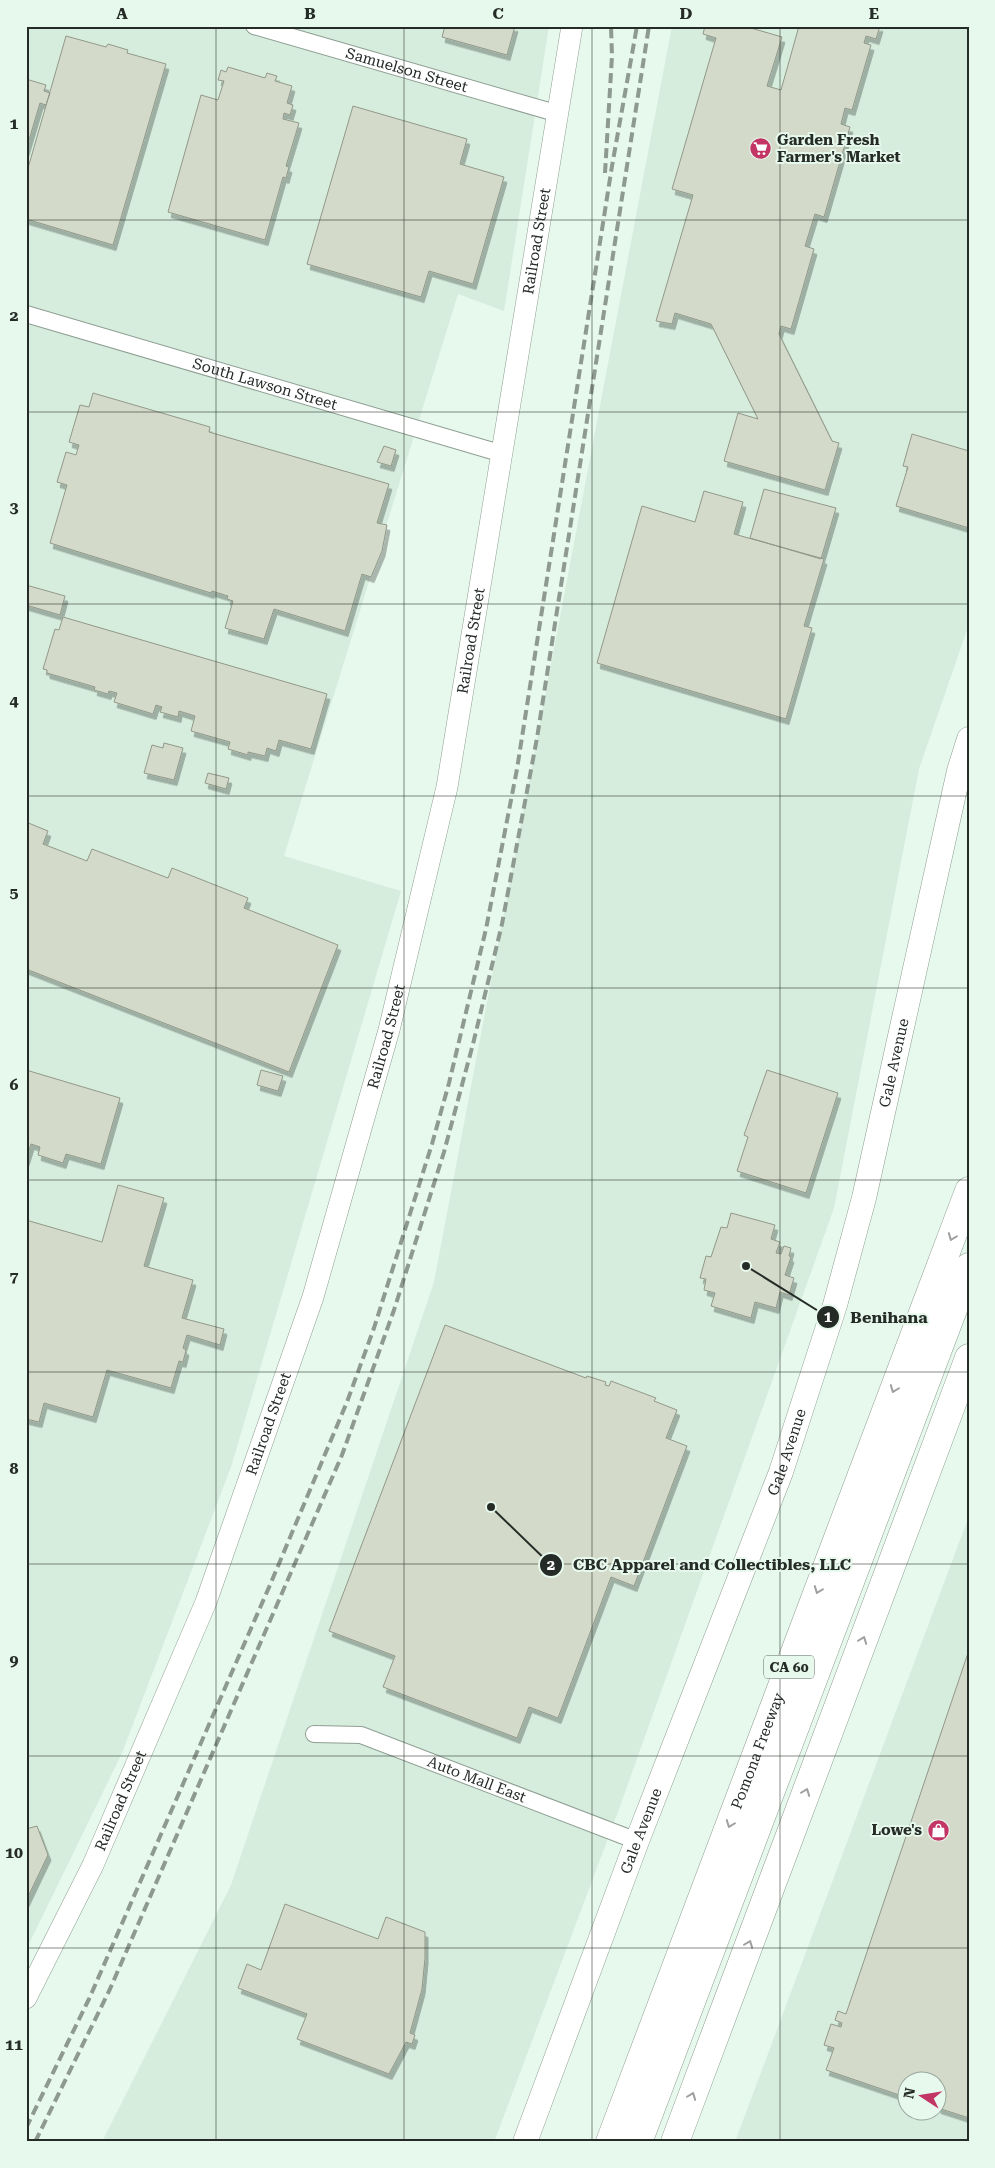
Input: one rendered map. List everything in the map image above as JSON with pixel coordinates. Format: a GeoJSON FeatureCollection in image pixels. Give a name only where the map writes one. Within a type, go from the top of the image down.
{"type":"FeatureCollection","features":[{"type":"Feature","properties":{"kind":"highway","name":"Pomona Freeway"},"geometry":{"type":"LineString","coordinates":[[610,2142],[969,1191]]}},
{"type":"Feature","properties":{"kind":"highway"},"geometry":{"type":"LineString","coordinates":[[638,2142],[969,1267]]}},
{"type":"Feature","properties":{"kind":"highway"},"geometry":{"type":"LineString","coordinates":[[650,2142],[969,1302]]}},
{"type":"Feature","properties":{"kind":"highway"},"geometry":{"type":"LineString","coordinates":[[675,2142],[969,1358]]}},
{"type":"Feature","properties":{"kind":"main road","name":"Gale Avenue"},"geometry":{"type":"LineString","coordinates":[[525,2142],[637,1841],[781,1472],[835,1305],[864,1198],[955,788],[969,739]]}},
{"type":"Feature","properties":{"kind":"street","name":"Samuelson Street"},"geometry":{"type":"LineString","coordinates":[[254,26],[559,114]]}},
{"type":"Feature","properties":{"kind":"street","name":"Railroad Street"},"geometry":{"type":"LineString","coordinates":[[26,1998],[93,1865],[206,1602],[313,1297],[389,1030],[447,787],[572,26]]}},
{"type":"Feature","properties":{"kind":"street","name":"South Lawson Street"},"geometry":{"type":"LineString","coordinates":[[26,314],[503,454]]}},
{"type":"Feature","properties":{"kind":"street","name":"Auto Mall East"},"geometry":{"type":"LineString","coordinates":[[314,1734],[361,1735],[637,1841]]}},
{"type":"Feature","properties":{"kind":"shaded area"},"geometry":{"type":"Polygon","coordinates":[[[26,26],[549,26],[504,311],[458,294],[284,856],[401,891],[231,1467],[122,1753],[26,1950],[26,26]]]}},
{"type":"Feature","properties":{"kind":"shaded area"},"geometry":{"type":"Polygon","coordinates":[[[672,26],[969,26],[969,624],[919,769],[834,1208],[619,1809],[494,2142],[102,2142],[231,1885],[434,1282],[672,26]]]}},
{"type":"Feature","properties":{"kind":"shaded area"},"geometry":{"type":"Polygon","coordinates":[[[969,1516],[969,2142],[735,2142],[969,1516]]]}},
{"type":"Feature","properties":{"kind":"building"},"geometry":{"type":"Polygon","coordinates":[[[445,26],[515,26],[507,55],[442,37],[445,26]]]}},
{"type":"Feature","properties":{"kind":"building"},"geometry":{"type":"Polygon","coordinates":[[[705,26],[744,26],[782,37],[767,86],[781,90],[799,26],[880,26],[876,39],[866,36],[864,43],[871,45],[852,110],[845,108],[841,124],[850,127],[824,217],[815,214],[805,246],[814,249],[791,329],[781,326],[779,334],[832,441],[839,443],[825,490],[724,461],[738,413],[758,419],[711,324],[675,313],[672,324],[656,321],[693,195],[672,189],[716,38],[703,34],[705,26]]]}},
{"type":"Feature","properties":{"kind":"building"},"geometry":{"type":"Polygon","coordinates":[[[66,36],[106,47],[108,44],[128,50],[127,53],[166,64],[113,245],[26,219],[26,175],[66,36]]]}},
{"type":"Feature","properties":{"kind":"building"},"geometry":{"type":"Polygon","coordinates":[[[228,67],[265,78],[267,73],[277,76],[275,81],[292,86],[287,103],[293,105],[290,115],[284,113],[283,119],[299,123],[286,166],[289,167],[286,178],[283,177],[265,240],[168,212],[201,95],[218,100],[224,81],[218,80],[221,70],[226,72],[228,67]]]}},
{"type":"Feature","properties":{"kind":"building"},"geometry":{"type":"Polygon","coordinates":[[[26,79],[46,85],[44,91],[50,93],[46,105],[40,103],[26,150],[26,79]]]}},
{"type":"Feature","properties":{"kind":"building"},"geometry":{"type":"Polygon","coordinates":[[[353,106],[467,139],[460,164],[504,177],[473,284],[429,271],[421,297],[307,264],[353,106]]]}},
{"type":"Feature","properties":{"kind":"building"},"geometry":{"type":"Polygon","coordinates":[[[93,393],[210,427],[209,432],[389,484],[377,523],[387,525],[382,551],[371,577],[362,574],[345,631],[274,609],[264,639],[225,628],[233,601],[227,599],[228,596],[212,591],[211,593],[50,543],[67,485],[57,482],[66,452],[76,455],[79,445],[69,442],[80,405],[89,407],[93,393]]]}},
{"type":"Feature","properties":{"kind":"building"},"geometry":{"type":"Polygon","coordinates":[[[912,434],[969,451],[969,528],[896,506],[908,467],[903,466],[912,434]]]}},
{"type":"Feature","properties":{"kind":"building"},"geometry":{"type":"Polygon","coordinates":[[[384,446],[396,450],[391,466],[377,462],[384,446]]]}},
{"type":"Feature","properties":{"kind":"building"},"geometry":{"type":"Polygon","coordinates":[[[764,489],[836,508],[821,559],[750,538],[764,489]]]}},
{"type":"Feature","properties":{"kind":"building"},"geometry":{"type":"Polygon","coordinates":[[[704,491],[743,502],[734,534],[824,559],[804,626],[812,628],[786,719],[597,663],[642,506],[695,522],[704,491]]]}},
{"type":"Feature","properties":{"kind":"building"},"geometry":{"type":"Polygon","coordinates":[[[26,585],[65,596],[60,615],[26,605],[26,585]]]}},
{"type":"Feature","properties":{"kind":"building"},"geometry":{"type":"Polygon","coordinates":[[[63,617],[327,694],[311,749],[279,740],[276,751],[267,748],[265,756],[248,752],[248,755],[228,749],[230,742],[191,731],[195,716],[179,711],[178,717],[160,712],[162,707],[156,705],[153,714],[114,702],[117,693],[109,691],[108,694],[94,690],[95,687],[47,673],[47,670],[43,669],[55,629],[59,630],[63,617]]]}},
{"type":"Feature","properties":{"kind":"building"},"geometry":{"type":"Polygon","coordinates":[[[164,743],[183,748],[174,780],[144,773],[152,745],[163,748],[164,743]]]}},
{"type":"Feature","properties":{"kind":"building"},"geometry":{"type":"Polygon","coordinates":[[[208,773],[229,778],[226,789],[205,783],[208,773]]]}},
{"type":"Feature","properties":{"kind":"building"},"geometry":{"type":"Polygon","coordinates":[[[26,822],[48,831],[43,844],[87,861],[92,849],[168,878],[172,868],[248,898],[244,908],[338,945],[289,1072],[26,969],[26,822]]]}},
{"type":"Feature","properties":{"kind":"building"},"geometry":{"type":"Polygon","coordinates":[[[26,1070],[120,1098],[101,1164],[66,1154],[63,1163],[38,1155],[40,1147],[31,1144],[26,1160],[26,1070]]]}},
{"type":"Feature","properties":{"kind":"building"},"geometry":{"type":"Polygon","coordinates":[[[261,1070],[283,1076],[278,1091],[257,1085],[261,1070]]]}},
{"type":"Feature","properties":{"kind":"building"},"geometry":{"type":"Polygon","coordinates":[[[767,1070],[838,1093],[806,1193],[737,1171],[748,1137],[744,1135],[767,1070]]]}},
{"type":"Feature","properties":{"kind":"building"},"geometry":{"type":"Polygon","coordinates":[[[118,1185],[164,1198],[144,1266],[193,1280],[182,1318],[224,1329],[220,1345],[187,1335],[183,1348],[186,1350],[183,1362],[179,1361],[171,1388],[107,1370],[93,1417],[44,1403],[39,1422],[26,1419],[26,1220],[102,1242],[118,1185]]]}},
{"type":"Feature","properties":{"kind":"building"},"geometry":{"type":"Polygon","coordinates":[[[731,1213],[775,1225],[771,1239],[780,1242],[776,1253],[781,1254],[784,1246],[791,1248],[789,1256],[791,1257],[785,1275],[794,1278],[789,1295],[780,1292],[776,1308],[755,1302],[751,1318],[711,1306],[715,1293],[704,1290],[706,1279],[700,1278],[706,1256],[711,1257],[721,1227],[727,1228],[731,1213]]]}},
{"type":"Feature","properties":{"kind":"building"},"geometry":{"type":"Polygon","coordinates":[[[445,1325],[586,1378],[587,1376],[606,1382],[605,1385],[609,1386],[611,1381],[656,1398],[654,1401],[677,1410],[666,1438],[687,1446],[634,1586],[611,1577],[558,1718],[529,1707],[517,1738],[383,1687],[395,1656],[329,1631],[445,1325]]]}},
{"type":"Feature","properties":{"kind":"building","name":"Lowe's"},"geometry":{"type":"Polygon","coordinates":[[[969,1650],[969,2118],[948,2111],[948,2070],[898,2070],[898,2095],[826,2070],[834,2048],[824,2045],[831,2024],[841,2027],[842,2023],[835,2020],[838,2011],[846,2014],[969,1650]]]}},
{"type":"Feature","properties":{"kind":"building"},"geometry":{"type":"Polygon","coordinates":[[[37,1826],[48,1855],[26,1901],[26,1829],[37,1826]]]}},
{"type":"Feature","properties":{"kind":"building"},"geometry":{"type":"Polygon","coordinates":[[[285,1904],[378,1939],[386,1917],[425,1932],[422,1989],[410,2033],[415,2035],[412,2044],[406,2042],[389,2074],[297,2039],[307,2014],[238,1988],[247,1964],[261,1970],[285,1904]]]}},
{"type":"Feature","properties":{"kind":"railway"},"geometry":{"type":"LineString","coordinates":[[605,173],[612,56],[611,26]]}},
{"type":"Feature","properties":{"kind":"railway"},"geometry":{"type":"LineString","coordinates":[[26,2128],[89,1999],[270,1585],[347,1402],[374,1328],[432,1144],[449,1083],[486,929],[517,769],[612,166],[637,26]]}},
{"type":"Feature","properties":{"kind":"railway"},"geometry":{"type":"LineString","coordinates":[[35,2142],[110,1989],[342,1455],[394,1310],[444,1152],[502,924],[537,738],[649,26]]}},
{"type":"Feature","properties":{"kind":"place","name":"Garden Fresh Farmer's Market"},"geometry":{"type":"Point","coordinates":[761,149]}},
{"type":"Feature","properties":{"kind":"place","name":"Benihana"},"geometry":{"type":"Point","coordinates":[746,1266]}},
{"type":"Feature","properties":{"kind":"place","name":"CBC Apparel and Collectibles, LLC"},"geometry":{"type":"Point","coordinates":[491,1507]}},
{"type":"Feature","properties":{"kind":"place","name":"Lowe's"},"geometry":{"type":"Point","coordinates":[938,1830]}}]}
